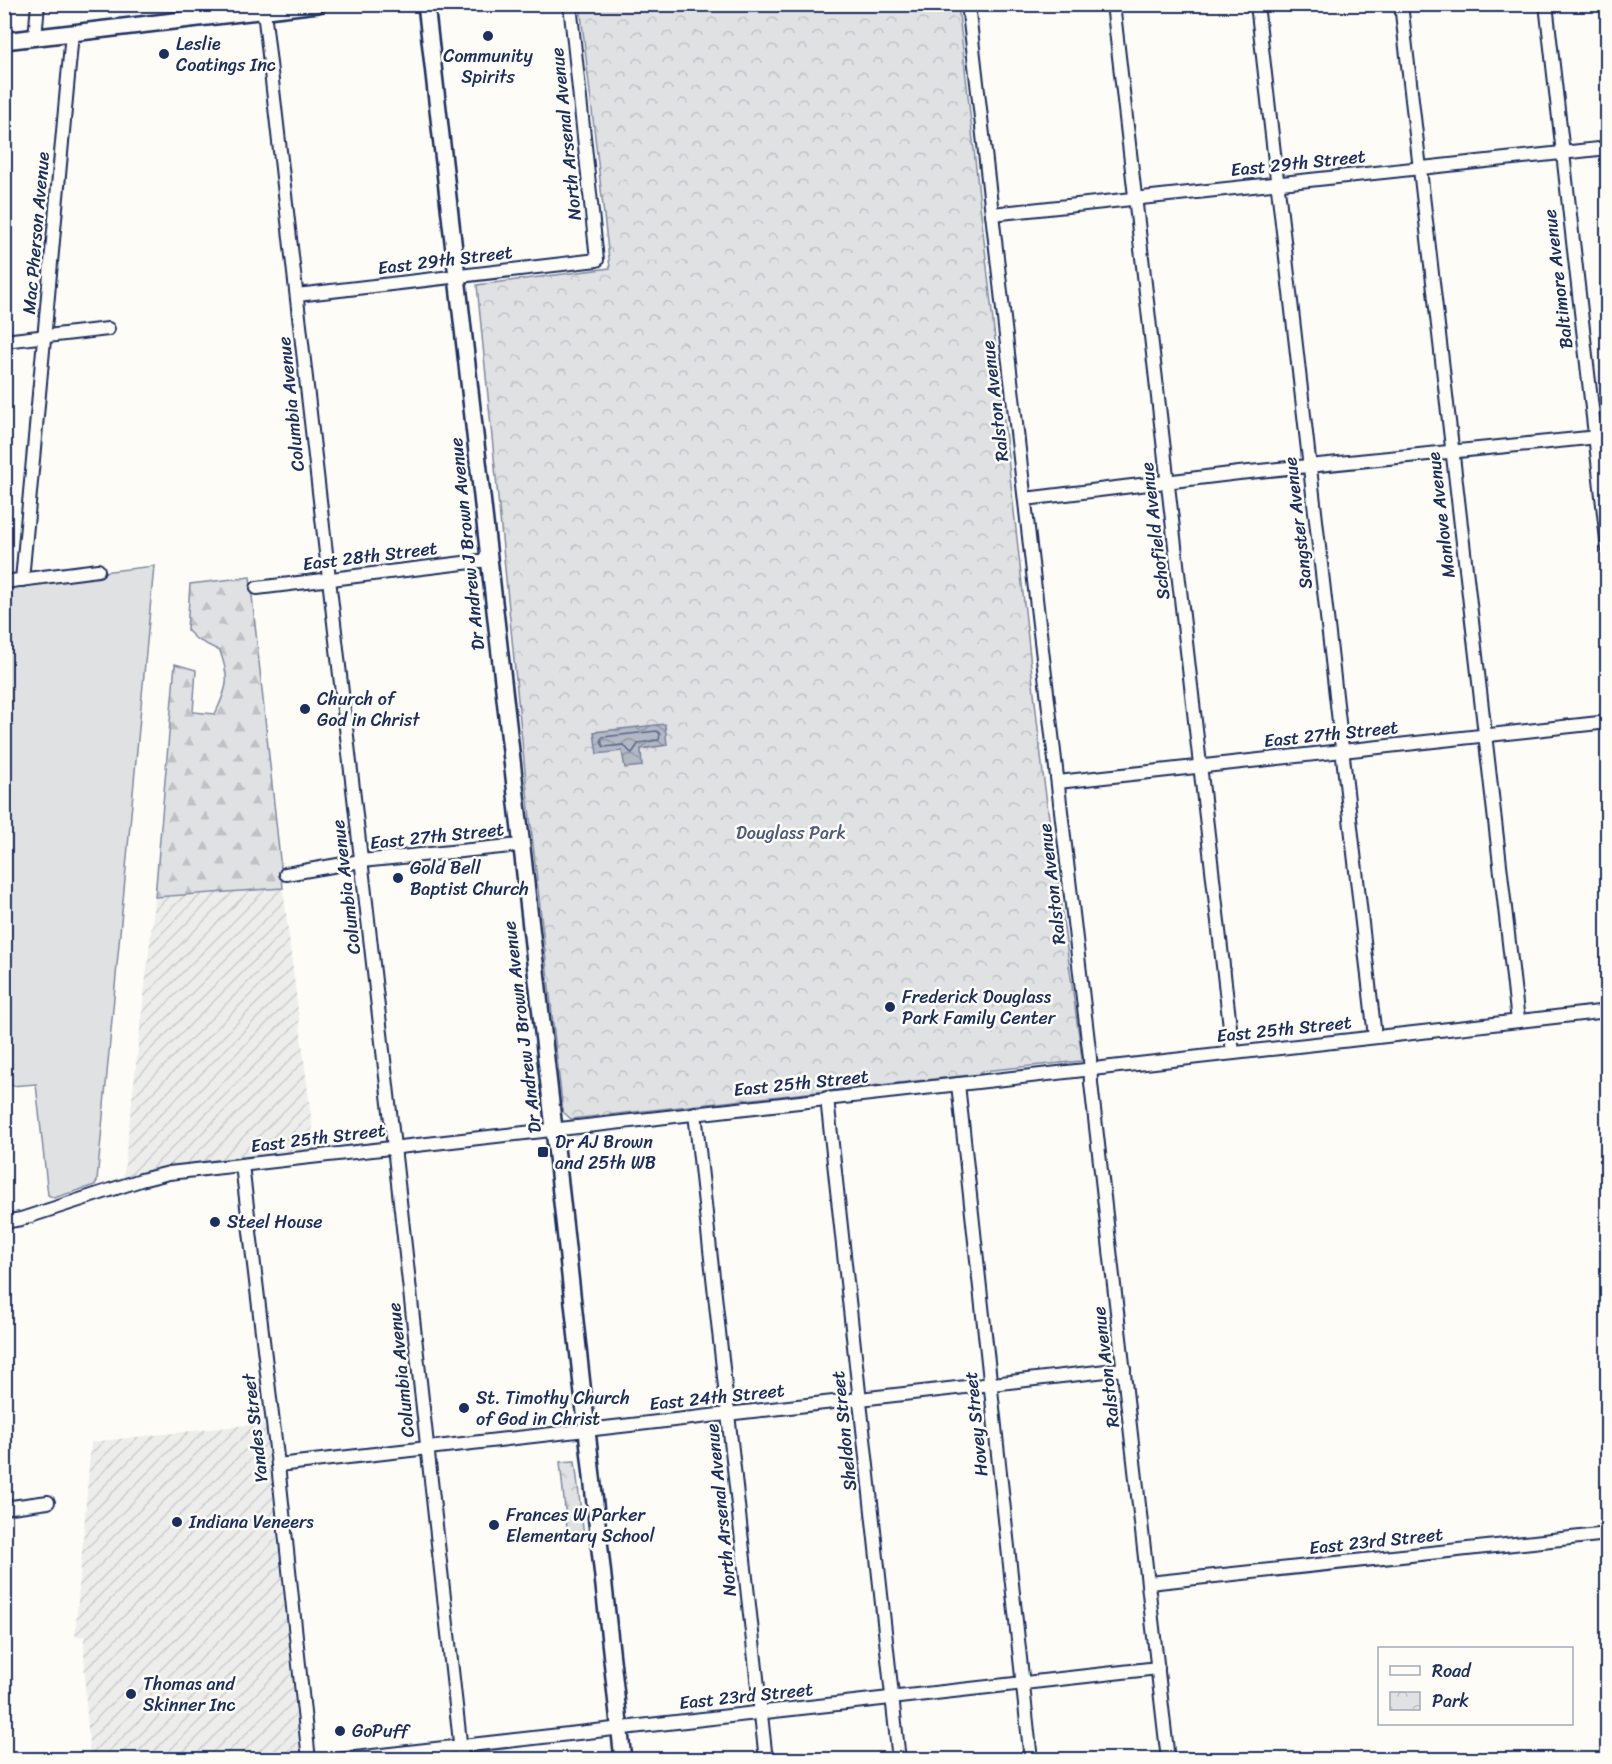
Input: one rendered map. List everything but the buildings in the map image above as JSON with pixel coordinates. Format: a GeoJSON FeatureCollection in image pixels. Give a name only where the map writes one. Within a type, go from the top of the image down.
{"type":"FeatureCollection","features":[{"type":"Feature","properties":{"kind":"main road"},"geometry":{"type":"LineString","coordinates":[[4,42],[318,4]]}},
{"type":"Feature","properties":{"kind":"main road","name":"Dr Andrew J Brown Avenue"},"geometry":{"type":"LineString","coordinates":[[426,4],[624,1760]]}},
{"type":"Feature","properties":{"kind":"street"},"geometry":{"type":"LineString","coordinates":[[35,38],[38,4]]}},
{"type":"Feature","properties":{"kind":"street","name":"North Arsenal Avenue"},"geometry":{"type":"LineString","coordinates":[[570,4],[597,261]]}},
{"type":"Feature","properties":{"kind":"street","name":"Ralston Avenue"},"geometry":{"type":"LineString","coordinates":[[968,4],[1168,1760]]}},
{"type":"Feature","properties":{"kind":"street","name":"Schofield Avenue"},"geometry":{"type":"LineString","coordinates":[[1113,4],[1233,1053]]}},
{"type":"Feature","properties":{"kind":"street","name":"Sangster Avenue"},"geometry":{"type":"LineString","coordinates":[[1257,4],[1376,1037]]}},
{"type":"Feature","properties":{"kind":"street","name":"Manlove Avenue"},"geometry":{"type":"LineString","coordinates":[[1401,4],[1518,1021]]}},
{"type":"Feature","properties":{"kind":"street","name":"Baltimore Avenue"},"geometry":{"type":"LineString","coordinates":[[1546,4],[1562,153],[1601,436],[1608,549]]}},
{"type":"Feature","properties":{"kind":"street","name":"Columbia Avenue"},"geometry":{"type":"LineString","coordinates":[[264,11],[462,1760]]}},
{"type":"Feature","properties":{"kind":"street","name":"Mac Pherson Avenue"},"geometry":{"type":"LineString","coordinates":[[22,580],[72,33]]}},
{"type":"Feature","properties":{"kind":"street","name":"East 29th Street"},"geometry":{"type":"LineString","coordinates":[[992,214],[1608,148]]}},
{"type":"Feature","properties":{"kind":"street","name":"East 29th Street"},"geometry":{"type":"LineString","coordinates":[[297,295],[597,261]]}},
{"type":"Feature","properties":{"kind":"street"},"geometry":{"type":"LineString","coordinates":[[4,341],[108,329]]}},
{"type":"Feature","properties":{"kind":"street"},"geometry":{"type":"LineString","coordinates":[[1024,499],[1601,436]]}},
{"type":"Feature","properties":{"kind":"street","name":"East 28th Street"},"geometry":{"type":"LineString","coordinates":[[257,588],[488,560]]}},
{"type":"Feature","properties":{"kind":"street"},"geometry":{"type":"LineString","coordinates":[[4,582],[98,570]]}},
{"type":"Feature","properties":{"kind":"street","name":"East 27th Street"},"geometry":{"type":"LineString","coordinates":[[1058,782],[1608,722]]}},
{"type":"Feature","properties":{"kind":"street","name":"East 27th Street"},"geometry":{"type":"LineString","coordinates":[[285,874],[362,861],[521,845]]}},
{"type":"Feature","properties":{"kind":"street","name":"East 25th Street"},"geometry":{"type":"LineString","coordinates":[[4,1222],[21,1219],[158,1176],[394,1147],[1608,1011]]}},
{"type":"Feature","properties":{"kind":"street","name":"Hovey Street"},"geometry":{"type":"LineString","coordinates":[[958,1084],[1031,1760]]}},
{"type":"Feature","properties":{"kind":"street","name":"Sheldon Street"},"geometry":{"type":"LineString","coordinates":[[827,1098],[899,1760]]}},
{"type":"Feature","properties":{"kind":"street","name":"North Arsenal Avenue"},"geometry":{"type":"LineString","coordinates":[[695,1113],[766,1760]]}},
{"type":"Feature","properties":{"kind":"street","name":"Yandes Street"},"geometry":{"type":"LineString","coordinates":[[242,1165],[278,1465],[309,1760]]}},
{"type":"Feature","properties":{"kind":"street","name":"East 24th Street"},"geometry":{"type":"LineString","coordinates":[[278,1465],[1124,1369]]}},
{"type":"Feature","properties":{"kind":"street"},"geometry":{"type":"LineString","coordinates":[[4,1508],[48,1502]]}},
{"type":"Feature","properties":{"kind":"street","name":"East 23rd Street"},"geometry":{"type":"LineString","coordinates":[[1149,1584],[1608,1534]]}},
{"type":"Feature","properties":{"kind":"street","name":"East 23rd Street"},"geometry":{"type":"LineString","coordinates":[[337,1760],[1158,1668]]}},
{"type":"Feature","properties":{"kind":"shaded area"},"geometry":{"type":"Polygon","coordinates":[[[283,888],[315,1149],[158,1168],[123,1180],[155,897],[283,888]]]}},
{"type":"Feature","properties":{"kind":"shaded area"},"geometry":{"type":"Polygon","coordinates":[[[265,1423],[300,1756],[262,1760],[90,1759],[84,1636],[75,1637],[91,1442],[265,1423]]]}},
{"type":"Feature","properties":{"kind":"green space","name":"Douglass Park"},"geometry":{"type":"Polygon","coordinates":[[[580,5],[958,5],[1043,774],[1081,1061],[571,1119],[563,1112],[527,791],[477,285],[610,268],[580,5]]]}},
{"type":"Feature","properties":{"kind":"green space"},"geometry":{"type":"Polygon","coordinates":[[[154,566],[97,1181],[95,1185],[54,1198],[48,1195],[36,1084],[11,1086],[5,1034],[4,585],[154,566]]]}},
{"type":"Feature","properties":{"kind":"green space"},"geometry":{"type":"Polygon","coordinates":[[[250,577],[283,888],[155,897],[175,664],[196,670],[193,712],[215,714],[223,697],[226,683],[220,651],[196,639],[187,630],[190,584],[250,577]]]}},
{"type":"Feature","properties":{"kind":"green space"},"geometry":{"type":"Polygon","coordinates":[[[575,1461],[584,1537],[568,1538],[560,1462],[575,1461]]]}},
{"type":"Feature","properties":{"kind":"water"},"geometry":{"type":"Polygon","coordinates":[[[665,724],[667,745],[641,749],[642,766],[625,768],[622,751],[597,754],[594,732],[665,724]]]}},
{"type":"Feature","properties":{"kind":"place","name":"Community Spirits"},"geometry":{"type":"Point","coordinates":[488,36]}},
{"type":"Feature","properties":{"kind":"place","name":"Leslie Coatings Inc"},"geometry":{"type":"Point","coordinates":[164,54]}},
{"type":"Feature","properties":{"kind":"place","name":"Church of God in Christ"},"geometry":{"type":"Point","coordinates":[305,709]}},
{"type":"Feature","properties":{"kind":"place","name":"Gold Bell Baptist Church"},"geometry":{"type":"Point","coordinates":[398,878]}},
{"type":"Feature","properties":{"kind":"place","name":"Frederick Douglass Park Family Center"},"geometry":{"type":"Point","coordinates":[890,1007]}},
{"type":"Feature","properties":{"kind":"place","name":"Dr AJ Brown and 25th WB"},"geometry":{"type":"Point","coordinates":[543,1152]}},
{"type":"Feature","properties":{"kind":"place","name":"Steel House"},"geometry":{"type":"Point","coordinates":[215,1222]}},
{"type":"Feature","properties":{"kind":"place","name":"St. Timothy Church of God in Christ"},"geometry":{"type":"Point","coordinates":[464,1408]}},
{"type":"Feature","properties":{"kind":"place","name":"Indiana Veneers"},"geometry":{"type":"Point","coordinates":[177,1522]}},
{"type":"Feature","properties":{"kind":"place","name":"Frances W Parker Elementary School"},"geometry":{"type":"Point","coordinates":[494,1525]}},
{"type":"Feature","properties":{"kind":"place","name":"Thomas and Skinner Inc"},"geometry":{"type":"Point","coordinates":[131,1694]}},
{"type":"Feature","properties":{"kind":"place","name":"GoPuff"},"geometry":{"type":"Point","coordinates":[340,1731]}}]}
